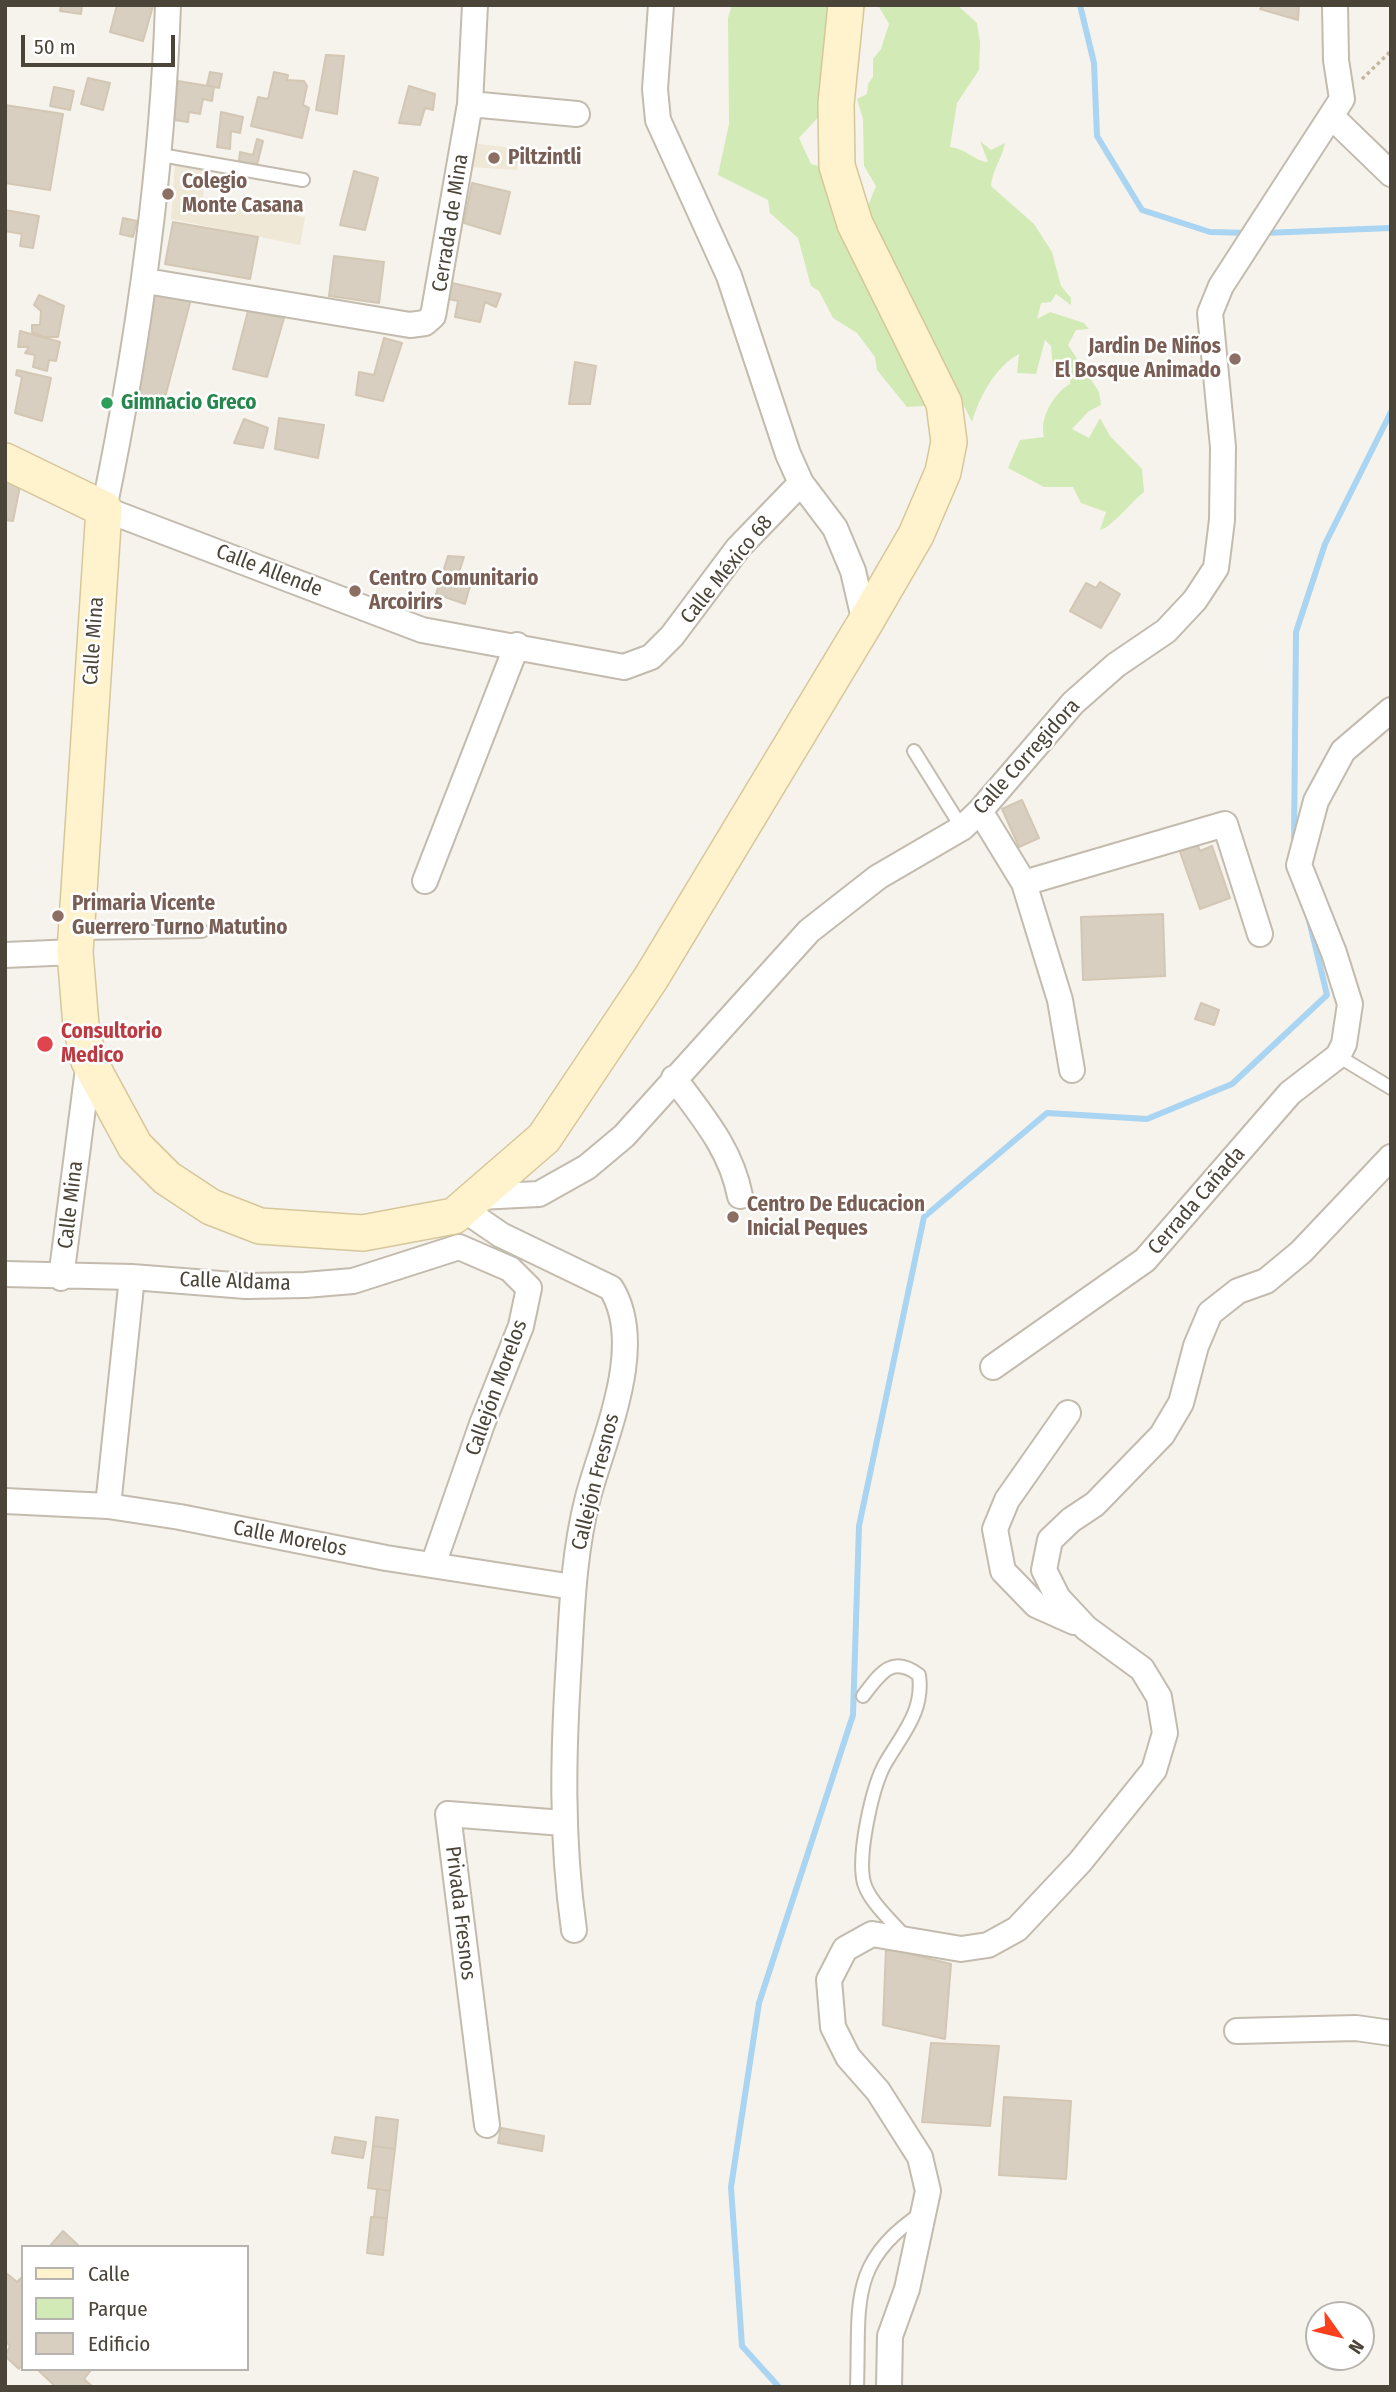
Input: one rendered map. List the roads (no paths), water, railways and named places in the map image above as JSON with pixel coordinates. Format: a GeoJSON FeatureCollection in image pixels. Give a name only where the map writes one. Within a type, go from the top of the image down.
{"type":"FeatureCollection","features":[{"type":"Feature","properties":{"kind":"street","name":"Calle Mina"},"geometry":{"type":"LineString","coordinates":[[61,1278],[89,1061],[81,1026],[75,942],[104,509],[146,281],[161,155],[168,5]]}},
{"type":"Feature","properties":{"kind":"street","name":"Cerrada de Mina"},"geometry":{"type":"LineString","coordinates":[[146,281],[410,325],[425,323],[433,316],[438,306],[470,104],[475,5]]}},
{"type":"Feature","properties":{"kind":"street"},"geometry":{"type":"LineString","coordinates":[[661,5],[655,89],[658,120],[729,276],[788,454],[801,484],[835,528],[853,571],[865,623]]}},
{"type":"Feature","properties":{"kind":"street"},"geometry":{"type":"LineString","coordinates":[[89,1061],[135,1146],[167,1178],[211,1207],[260,1226],[363,1233],[464,1217],[544,1138],[651,978],[865,623],[916,535],[943,472],[949,442],[944,403],[855,224],[837,166],[836,104],[846,5]]}},
{"type":"Feature","properties":{"kind":"street"},"geometry":{"type":"LineString","coordinates":[[1335,5],[1337,108],[1391,174]]}},
{"type":"Feature","properties":{"kind":"street"},"geometry":{"type":"LineString","coordinates":[[470,104],[577,114]]}},
{"type":"Feature","properties":{"kind":"street","name":"Calle Corregidora"},"geometry":{"type":"LineString","coordinates":[[464,1217],[539,1194],[587,1167],[624,1136],[809,932],[878,877],[962,828],[1073,704],[1116,664],[1166,631],[1195,600],[1216,568],[1222,520],[1223,447],[1210,313],[1221,286],[1337,108]]}},
{"type":"Feature","properties":{"kind":"street","name":"Calle Allende"},"geometry":{"type":"LineString","coordinates":[[5,461],[104,509],[422,629],[624,667]]}},
{"type":"Feature","properties":{"kind":"street","name":"Calle México 68"},"geometry":{"type":"LineString","coordinates":[[624,667],[652,657],[673,636],[738,548],[801,484]]}},
{"type":"Feature","properties":{"kind":"street"},"geometry":{"type":"LineString","coordinates":[[425,881],[517,645]]}},
{"type":"Feature","properties":{"kind":"street"},"geometry":{"type":"LineString","coordinates":[[1338,1056],[1344,1044],[1350,1004],[1334,953],[1298,866],[1316,801],[1343,751],[1391,710]]}},
{"type":"Feature","properties":{"kind":"street"},"geometry":{"type":"LineString","coordinates":[[980,811],[1024,883],[1060,1000],[1072,1070]]}},
{"type":"Feature","properties":{"kind":"street"},"geometry":{"type":"LineString","coordinates":[[1024,883],[1225,824],[1260,934]]}},
{"type":"Feature","properties":{"kind":"street"},"geometry":{"type":"LineString","coordinates":[[5,955],[75,942]]}},
{"type":"Feature","properties":{"kind":"street","name":"Cerrada Cañada"},"geometry":{"type":"LineString","coordinates":[[993,1367],[1145,1260],[1290,1093],[1338,1056]]}},
{"type":"Feature","properties":{"kind":"street"},"geometry":{"type":"LineString","coordinates":[[674,1078],[725,1148],[735,1171],[740,1196]]}},
{"type":"Feature","properties":{"kind":"street"},"geometry":{"type":"LineString","coordinates":[[889,2387],[890,2336],[907,2290],[927,2210],[928,2191],[920,2157],[878,2091],[848,2057],[832,2027],[829,1980],[845,1949],[872,1934],[961,1949],[988,1945],[1017,1929],[1080,1862],[1154,1770],[1165,1734],[1158,1697],[1142,1669],[1086,1628],[1058,1598],[1044,1570],[1050,1540],[1070,1520],[1095,1504],[1163,1435],[1181,1403],[1196,1346],[1210,1313],[1237,1291],[1266,1281],[1301,1252],[1391,1157]]}},
{"type":"Feature","properties":{"kind":"street","name":"Calle Aldama"},"geometry":{"type":"LineString","coordinates":[[5,1274],[61,1278],[132,1277],[246,1286],[353,1281],[464,1217]]}},
{"type":"Feature","properties":{"kind":"street","name":"Callejón Morelos"},"geometry":{"type":"LineString","coordinates":[[433,1565],[482,1423],[521,1326],[529,1288],[464,1217]]}},
{"type":"Feature","properties":{"kind":"street","name":"Callejón Fresnos"},"geometry":{"type":"LineString","coordinates":[[464,1217],[611,1288],[620,1302],[624,1362],[612,1422],[588,1498],[573,1587],[563,1823],[574,1930]]}},
{"type":"Feature","properties":{"kind":"street"},"geometry":{"type":"LineString","coordinates":[[108,1506],[132,1277]]}},
{"type":"Feature","properties":{"kind":"street"},"geometry":{"type":"LineString","coordinates":[[1068,1413],[1007,1500],[995,1529],[1003,1571],[1036,1605],[1086,1628]]}},
{"type":"Feature","properties":{"kind":"street","name":"Calle Morelos"},"geometry":{"type":"LineString","coordinates":[[5,1501],[108,1506],[433,1565],[573,1587]]}},
{"type":"Feature","properties":{"kind":"street","name":"Privada Fresnos"},"geometry":{"type":"LineString","coordinates":[[486,2125],[448,1814],[563,1823]]}},
{"type":"Feature","properties":{"kind":"street"},"geometry":{"type":"LineString","coordinates":[[1237,2031],[1356,2028],[1391,2032]]}},
{"type":"Feature","properties":{"kind":"lane"},"geometry":{"type":"LineString","coordinates":[[161,155],[303,180]]}},
{"type":"Feature","properties":{"kind":"lane"},"geometry":{"type":"LineString","coordinates":[[914,751],[962,828]]}},
{"type":"Feature","properties":{"kind":"lane"},"geometry":{"type":"LineString","coordinates":[[75,942],[202,931]]}},
{"type":"Feature","properties":{"kind":"lane"},"geometry":{"type":"LineString","coordinates":[[1338,1056],[1391,1088]]}},
{"type":"Feature","properties":{"kind":"lane"},"geometry":{"type":"LineString","coordinates":[[863,1696],[879,1675],[895,1665],[908,1667],[919,1675],[921,1694],[915,1714],[884,1765],[873,1800],[863,1864],[864,1883],[906,1939]]}},
{"type":"Feature","properties":{"kind":"lane"},"geometry":{"type":"LineString","coordinates":[[858,2387],[860,2293],[866,2270],[895,2231],[927,2210]]}},
{"type":"Feature","properties":{"kind":"waterway"},"geometry":{"type":"LineString","coordinates":[[1080,5],[1094,63],[1097,136],[1142,210],[1210,232],[1249,233]]}},
{"type":"Feature","properties":{"kind":"waterway"},"geometry":{"type":"LineString","coordinates":[[1264,233],[1391,228]]}},
{"type":"Feature","properties":{"kind":"waterway"},"geometry":{"type":"LineString","coordinates":[[1294,845],[1296,632],[1325,544],[1391,412]]}},
{"type":"Feature","properties":{"kind":"waterway"},"geometry":{"type":"LineString","coordinates":[[779,2387],[742,2346],[731,2187],[759,2003],[853,1715],[859,1526],[924,1217],[1047,1113],[1147,1119],[1232,1084],[1327,995],[1309,920]]}},
{"type":"Feature","properties":{"kind":"place","name":"Piltzintli"},"geometry":{"type":"Point","coordinates":[494,158]}},
{"type":"Feature","properties":{"kind":"place","name":"Colegio Monte Casana"},"geometry":{"type":"Point","coordinates":[168,194]}},
{"type":"Feature","properties":{"kind":"place","name":"Jardin De Niños El Bosque Animado"},"geometry":{"type":"Point","coordinates":[1235,359]}},
{"type":"Feature","properties":{"kind":"place","name":"Gimnacio Greco"},"geometry":{"type":"Point","coordinates":[107,403]}},
{"type":"Feature","properties":{"kind":"place","name":"Centro Comunitario Arcoirirs"},"geometry":{"type":"Point","coordinates":[355,591]}},
{"type":"Feature","properties":{"kind":"place","name":"Primaria Vicente Guerrero Turno Matutino"},"geometry":{"type":"Point","coordinates":[58,916]}},
{"type":"Feature","properties":{"kind":"place","name":"Consultorio Medico"},"geometry":{"type":"Point","coordinates":[45,1044]}},
{"type":"Feature","properties":{"kind":"place","name":"Centro De Educacion Inicial Peques"},"geometry":{"type":"Point","coordinates":[733,1217]}}]}
